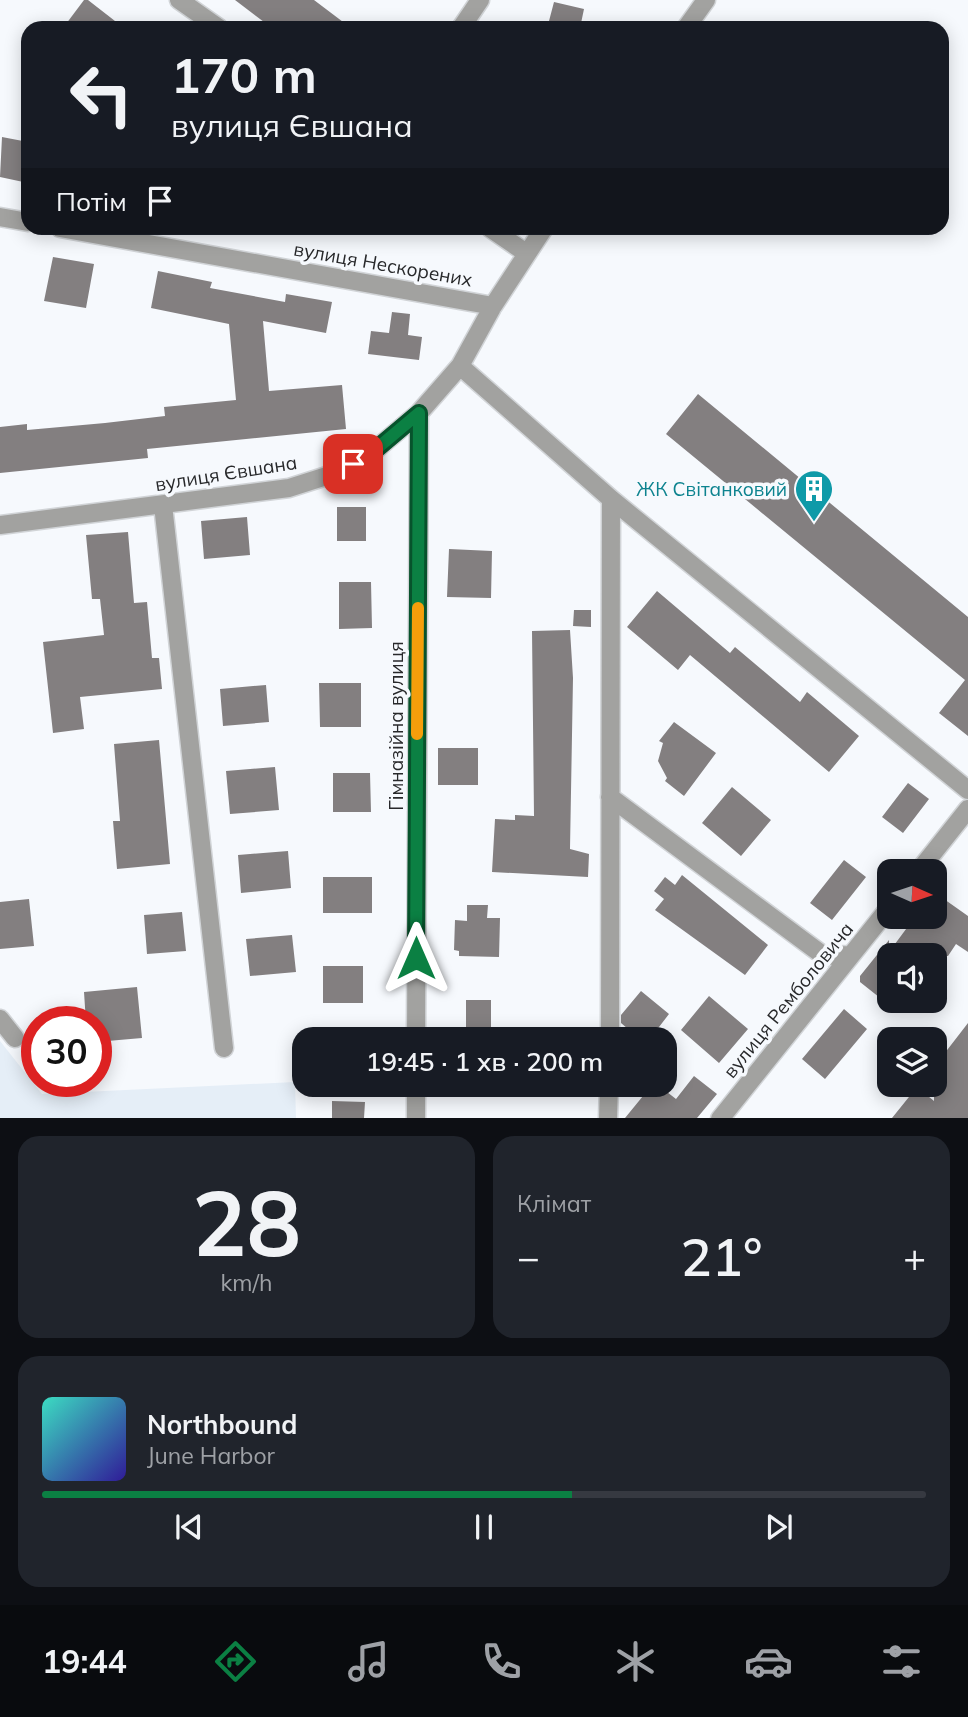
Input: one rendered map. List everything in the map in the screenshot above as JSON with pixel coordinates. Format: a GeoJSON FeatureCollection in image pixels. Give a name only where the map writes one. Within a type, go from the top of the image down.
{"type":"FeatureCollection","features":[{"type":"Feature","properties":{"kind":"street"},"geometry":{"type":"LineString","coordinates":[[180,0],[209,21]]}},
{"type":"Feature","properties":{"kind":"street"},"geometry":{"type":"LineString","coordinates":[[466,21],[480,0]]}},
{"type":"Feature","properties":{"kind":"street"},"geometry":{"type":"LineString","coordinates":[[691,21],[706,0]]}},
{"type":"Feature","properties":{"kind":"street"},"geometry":{"type":"LineString","coordinates":[[0,217],[21,221]]}},
{"type":"Feature","properties":{"kind":"street","name":"вулиця Нескорених"},"geometry":{"type":"LineString","coordinates":[[99,235],[493,306]]}},
{"type":"Feature","properties":{"kind":"street"},"geometry":{"type":"LineString","coordinates":[[500,235],[526,253]]}},
{"type":"Feature","properties":{"kind":"street","name":"вулиця Євшана"},"geometry":{"type":"LineString","coordinates":[[0,525],[289,488],[339,472],[368,456],[419,413],[460,366],[493,306],[539,235]]}},
{"type":"Feature","properties":{"kind":"street"},"geometry":{"type":"LineString","coordinates":[[460,366],[611,499],[968,790]]}},
{"type":"Feature","properties":{"kind":"street","name":"Гімназійна вулиця"},"geometry":{"type":"LineString","coordinates":[[416,1027],[419,413]]}},
{"type":"Feature","properties":{"kind":"street"},"geometry":{"type":"LineString","coordinates":[[610,1027],[611,499]]}},
{"type":"Feature","properties":{"kind":"street"},"geometry":{"type":"LineString","coordinates":[[163,505],[223,1048]]}},
{"type":"Feature","properties":{"kind":"street"},"geometry":{"type":"LineString","coordinates":[[610,797],[824,956],[851,955]]}},
{"type":"Feature","properties":{"kind":"street"},"geometry":{"type":"LineString","coordinates":[[928,859],[968,809]]}},
{"type":"Feature","properties":{"kind":"street","name":"вулиця Ремболовича"},"geometry":{"type":"LineString","coordinates":[[720,1118],[877,923]]}},
{"type":"Feature","properties":{"kind":"street"},"geometry":{"type":"LineString","coordinates":[[0,1020],[15,1038]]}},
{"type":"Feature","properties":{"kind":"street"},"geometry":{"type":"LineString","coordinates":[[416,1097],[416,1118]]}},
{"type":"Feature","properties":{"kind":"street"},"geometry":{"type":"LineString","coordinates":[[608,1118],[609,1097]]}},
{"type":"Feature","properties":{"kind":"shaded area"},"geometry":{"type":"Polygon","coordinates":[[[0,1041],[21,1068],[21,1097],[112,1097],[112,1091],[292,1082],[292,1097],[295,1097],[296,1118],[0,1118],[0,1041]]]}},
{"type":"Feature","properties":{"kind":"building"},"geometry":{"type":"Polygon","coordinates":[[[84,0],[88,0],[115,21],[68,21],[84,0]]]}},
{"type":"Feature","properties":{"kind":"building"},"geometry":{"type":"Polygon","coordinates":[[[235,0],[314,0],[342,21],[263,21],[235,0]]]}},
{"type":"Feature","properties":{"kind":"building"},"geometry":{"type":"Polygon","coordinates":[[[554,2],[584,9],[581,21],[549,21],[554,2]]]}},
{"type":"Feature","properties":{"kind":"building"},"geometry":{"type":"Polygon","coordinates":[[[2,137],[21,141],[21,182],[0,177],[2,137]]]}},
{"type":"Feature","properties":{"kind":"building"},"geometry":{"type":"Polygon","coordinates":[[[53,257],[94,264],[86,308],[44,301],[53,257]]]}},
{"type":"Feature","properties":{"kind":"building"},"geometry":{"type":"Polygon","coordinates":[[[158,271],[212,282],[210,288],[285,302],[286,294],[332,302],[326,333],[263,321],[269,391],[342,385],[346,429],[147,449],[148,458],[0,473],[0,427],[27,424],[27,430],[105,423],[165,416],[164,407],[236,400],[229,324],[151,308],[158,271]]]}},
{"type":"Feature","properties":{"kind":"building"},"geometry":{"type":"Polygon","coordinates":[[[392,312],[410,314],[408,335],[422,337],[419,360],[368,354],[371,331],[389,333],[392,312]]]}},
{"type":"Feature","properties":{"kind":"building","name":"ЖК Світанковий"},"geometry":{"type":"Polygon","coordinates":[[[698,394],[968,617],[968,736],[939,713],[965,680],[666,434],[698,394]]]}},
{"type":"Feature","properties":{"kind":"building"},"geometry":{"type":"Polygon","coordinates":[[[337,507],[366,507],[366,541],[337,541],[337,507]]]}},
{"type":"Feature","properties":{"kind":"building"},"geometry":{"type":"Polygon","coordinates":[[[247,517],[250,555],[204,559],[201,521],[247,517]]]}},
{"type":"Feature","properties":{"kind":"building"},"geometry":{"type":"Polygon","coordinates":[[[128,532],[134,603],[147,602],[152,658],[159,658],[162,689],[80,697],[84,729],[53,733],[43,642],[104,635],[100,599],[92,599],[86,535],[128,532]]]}},
{"type":"Feature","properties":{"kind":"building"},"geometry":{"type":"Polygon","coordinates":[[[449,549],[492,551],[491,598],[447,597],[449,549]]]}},
{"type":"Feature","properties":{"kind":"building"},"geometry":{"type":"Polygon","coordinates":[[[339,582],[371,582],[372,628],[339,629],[339,582]]]}},
{"type":"Feature","properties":{"kind":"building"},"geometry":{"type":"Polygon","coordinates":[[[657,591],[730,653],[735,647],[800,702],[807,692],[859,736],[829,772],[690,655],[678,670],[627,627],[657,591]]]}},
{"type":"Feature","properties":{"kind":"building"},"geometry":{"type":"Polygon","coordinates":[[[574,610],[591,610],[591,627],[573,626],[574,610]]]}},
{"type":"Feature","properties":{"kind":"building"},"geometry":{"type":"Polygon","coordinates":[[[570,630],[573,678],[570,849],[589,854],[588,877],[492,872],[495,819],[515,820],[515,815],[534,816],[532,631],[570,630]]]}},
{"type":"Feature","properties":{"kind":"building"},"geometry":{"type":"Polygon","coordinates":[[[319,683],[361,683],[361,727],[320,727],[319,683]]]}},
{"type":"Feature","properties":{"kind":"building"},"geometry":{"type":"Polygon","coordinates":[[[266,685],[269,722],[223,726],[220,689],[266,685]]]}},
{"type":"Feature","properties":{"kind":"building"},"geometry":{"type":"Polygon","coordinates":[[[674,722],[716,753],[684,796],[665,781],[667,778],[658,761],[663,743],[659,741],[674,722]]]}},
{"type":"Feature","properties":{"kind":"building"},"geometry":{"type":"Polygon","coordinates":[[[159,740],[170,864],[117,869],[113,821],[120,821],[114,744],[159,740]]]}},
{"type":"Feature","properties":{"kind":"building"},"geometry":{"type":"Polygon","coordinates":[[[438,748],[478,748],[478,785],[438,785],[438,748]]]}},
{"type":"Feature","properties":{"kind":"building"},"geometry":{"type":"Polygon","coordinates":[[[275,767],[279,810],[230,814],[226,771],[275,767]]]}},
{"type":"Feature","properties":{"kind":"building"},"geometry":{"type":"Polygon","coordinates":[[[333,773],[370,773],[371,812],[333,812],[333,773]]]}},
{"type":"Feature","properties":{"kind":"building"},"geometry":{"type":"Polygon","coordinates":[[[908,783],[929,799],[903,833],[882,817],[908,783]]]}},
{"type":"Feature","properties":{"kind":"building"},"geometry":{"type":"Polygon","coordinates":[[[732,787],[771,820],[741,856],[702,823],[732,787]]]}},
{"type":"Feature","properties":{"kind":"building"},"geometry":{"type":"Polygon","coordinates":[[[288,851],[291,888],[241,893],[238,855],[288,851]]]}},
{"type":"Feature","properties":{"kind":"building"},"geometry":{"type":"Polygon","coordinates":[[[844,860],[866,877],[832,920],[810,903],[844,860]]]}},
{"type":"Feature","properties":{"kind":"building"},"geometry":{"type":"Polygon","coordinates":[[[682,875],[768,945],[745,975],[655,910],[664,899],[654,891],[665,877],[675,885],[682,875]]]}},
{"type":"Feature","properties":{"kind":"building"},"geometry":{"type":"Polygon","coordinates":[[[323,877],[372,877],[372,913],[323,913],[323,877]]]}},
{"type":"Feature","properties":{"kind":"building"},"geometry":{"type":"Polygon","coordinates":[[[29,899],[34,946],[0,949],[0,902],[29,899]]]}},
{"type":"Feature","properties":{"kind":"building"},"geometry":{"type":"Polygon","coordinates":[[[947,901],[968,916],[968,952],[956,944],[947,956],[947,943],[896,943],[906,929],[947,929],[947,901]]]}},
{"type":"Feature","properties":{"kind":"building"},"geometry":{"type":"Polygon","coordinates":[[[467,905],[488,905],[487,918],[500,918],[499,957],[459,956],[459,951],[454,950],[455,920],[467,921],[467,905]]]}},
{"type":"Feature","properties":{"kind":"building"},"geometry":{"type":"Polygon","coordinates":[[[182,912],[186,951],[147,954],[144,915],[182,912]]]}},
{"type":"Feature","properties":{"kind":"building"},"geometry":{"type":"Polygon","coordinates":[[[292,935],[296,972],[250,976],[246,939],[292,935]]]}},
{"type":"Feature","properties":{"kind":"building"},"geometry":{"type":"Polygon","coordinates":[[[877,955],[877,995],[860,982],[860,976],[877,955]]]}},
{"type":"Feature","properties":{"kind":"building"},"geometry":{"type":"Polygon","coordinates":[[[323,966],[363,966],[363,1003],[323,1003],[323,966]]]}},
{"type":"Feature","properties":{"kind":"building"},"geometry":{"type":"Polygon","coordinates":[[[137,987],[142,1038],[112,1041],[112,1006],[85,1006],[84,992],[137,987]]]}},
{"type":"Feature","properties":{"kind":"building"},"geometry":{"type":"Polygon","coordinates":[[[641,991],[669,1014],[659,1027],[626,1027],[621,1023],[621,1015],[641,991]]]}},
{"type":"Feature","properties":{"kind":"building"},"geometry":{"type":"Polygon","coordinates":[[[709,996],[748,1029],[719,1063],[681,1030],[709,996]]]}},
{"type":"Feature","properties":{"kind":"building"},"geometry":{"type":"Polygon","coordinates":[[[466,1000],[491,1000],[491,1027],[466,1027],[466,1000]]]}},
{"type":"Feature","properties":{"kind":"building"},"geometry":{"type":"Polygon","coordinates":[[[844,1009],[867,1029],[825,1079],[802,1059],[844,1009]]]}},
{"type":"Feature","properties":{"kind":"building"},"geometry":{"type":"Polygon","coordinates":[[[968,1023],[968,1118],[892,1118],[909,1097],[929,1097],[934,1101],[934,1097],[947,1097],[947,1050],[968,1023]]]}},
{"type":"Feature","properties":{"kind":"building"},"geometry":{"type":"Polygon","coordinates":[[[694,1076],[717,1094],[697,1118],[625,1118],[642,1097],[676,1099],[694,1076]]]}},
{"type":"Feature","properties":{"kind":"building"},"geometry":{"type":"Polygon","coordinates":[[[332,1101],[365,1102],[364,1118],[332,1118],[332,1101]]]}},
{"type":"Feature","properties":{"kind":"slow traffic"},"geometry":{"type":"LineString","coordinates":[[417,734],[418,608]]}},
{"type":"Feature","properties":{"kind":"place","name":"ЖК Світанковий"},"geometry":{"type":"Point","coordinates":[814,523]}},
{"type":"Feature","properties":{"kind":"route"},"geometry":{"type":"LineString","coordinates":[[353,464],[368,456],[419,413],[416,958]]}}]}
